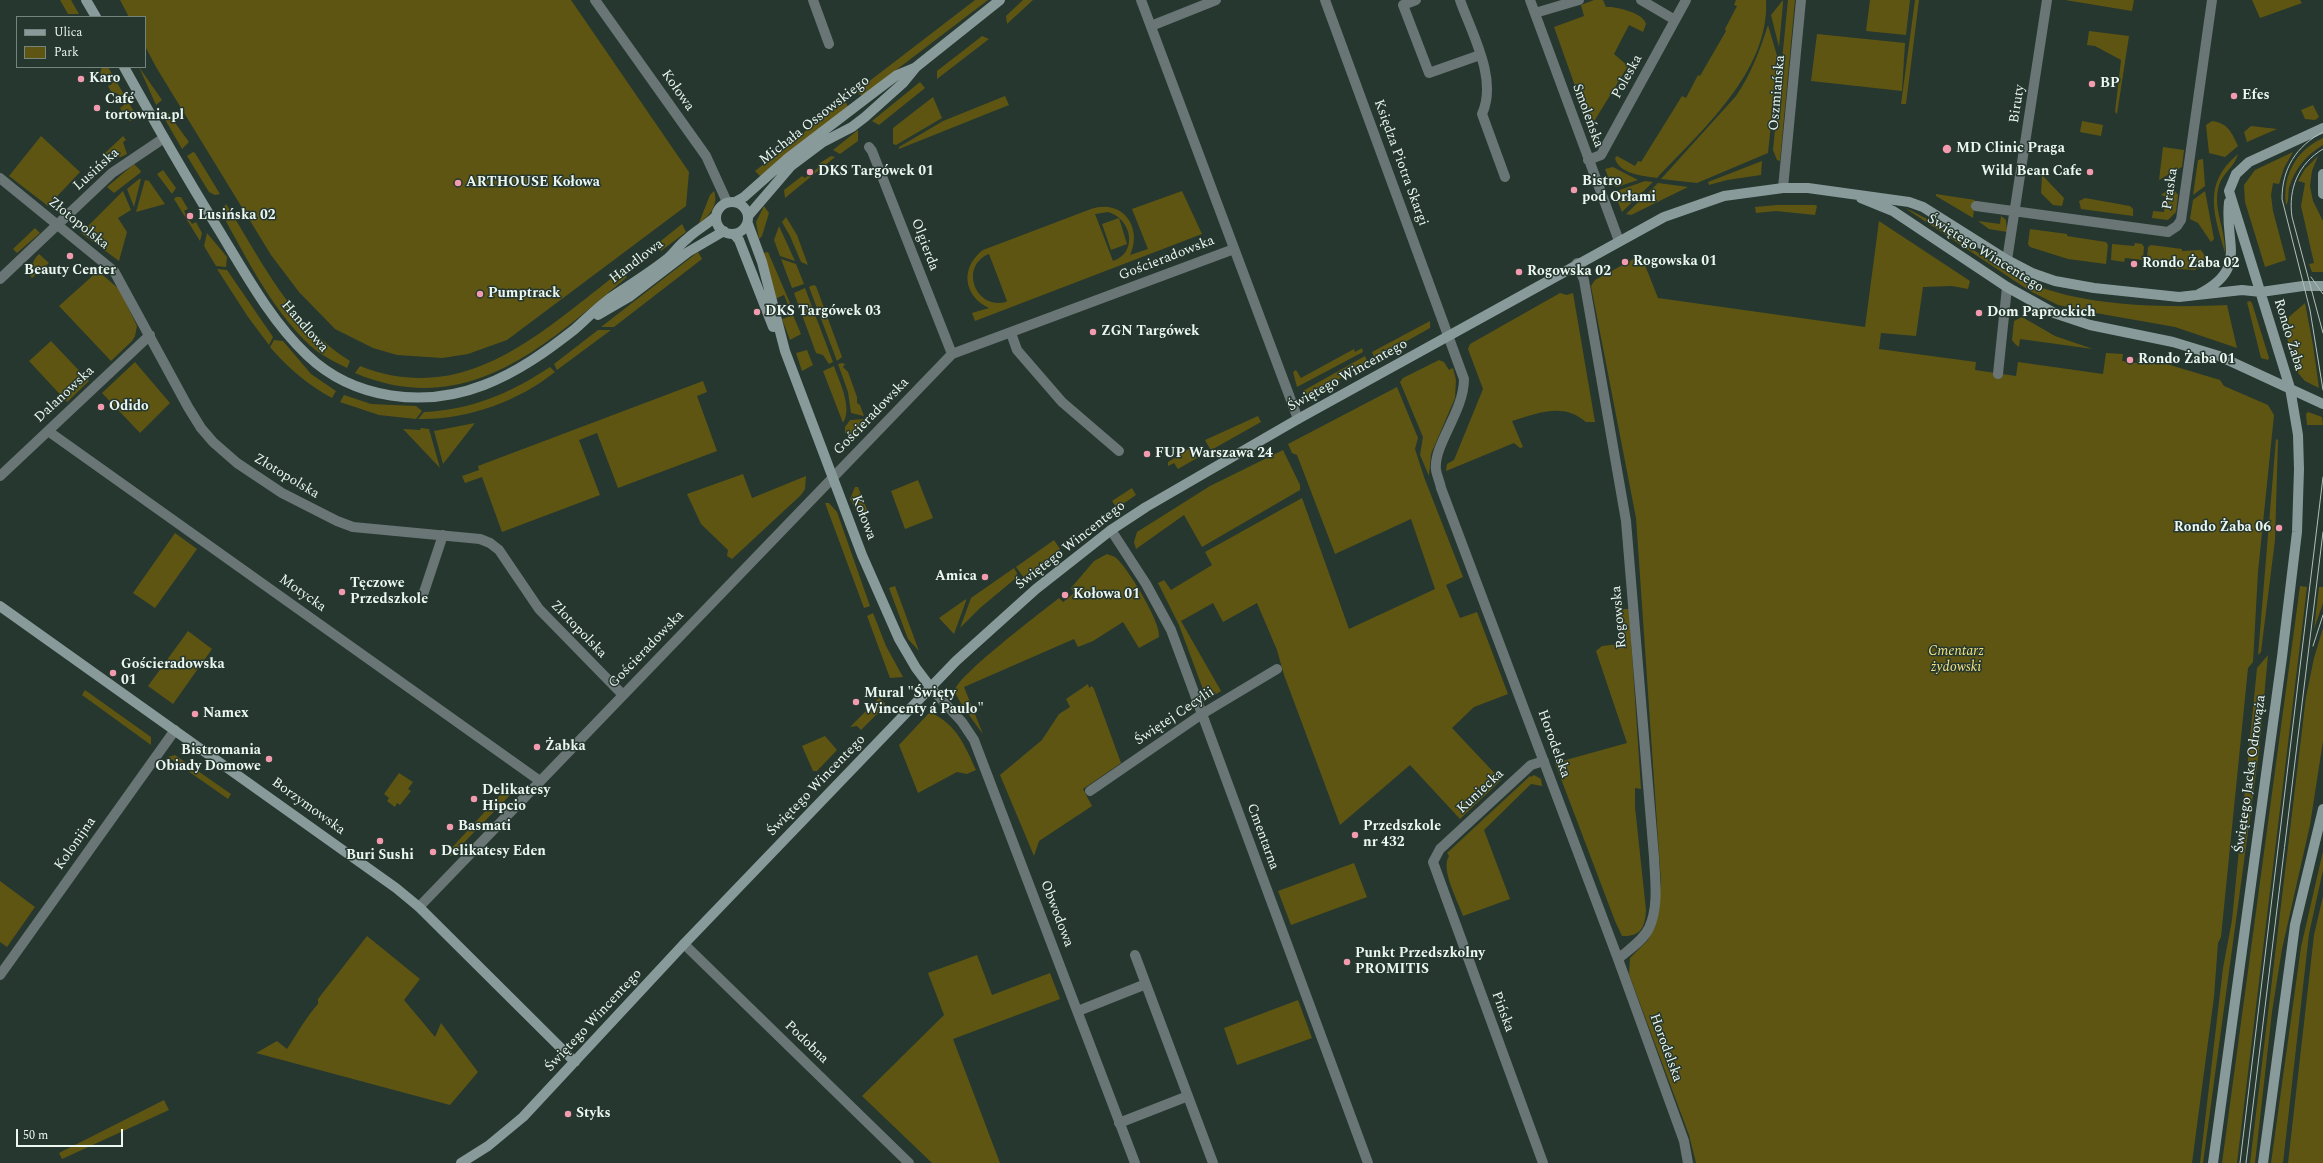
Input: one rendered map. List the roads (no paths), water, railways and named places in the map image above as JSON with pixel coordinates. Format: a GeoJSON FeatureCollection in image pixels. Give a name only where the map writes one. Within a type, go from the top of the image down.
{"type":"FeatureCollection","features":[{"type":"Feature","properties":{"kind":"street"},"geometry":{"type":"LineString","coordinates":[[86,0],[95,16]]}},
{"type":"Feature","properties":{"kind":"street","name":"Kołowa"},"geometry":{"type":"LineString","coordinates":[[596,0],[706,156],[731,202]]}},
{"type":"Feature","properties":{"kind":"street"},"geometry":{"type":"LineString","coordinates":[[813,0],[829,44]]}},
{"type":"Feature","properties":{"kind":"street","name":"Michała Ossowskiego"},"geometry":{"type":"LineString","coordinates":[[748,219],[791,166],[823,142],[852,127],[865,117],[903,83],[916,67],[1000,0]]}},
{"type":"Feature","properties":{"kind":"street","name":"Gościeradowska"},"geometry":{"type":"LineString","coordinates":[[419,907],[952,354],[1234,249],[1141,0]]}},
{"type":"Feature","properties":{"kind":"street"},"geometry":{"type":"LineString","coordinates":[[1151,26],[1216,0]]}},
{"type":"Feature","properties":{"kind":"street","name":"Księdza Piotra Skargi"},"geometry":{"type":"LineString","coordinates":[[1325,0],[1449,336]]}},
{"type":"Feature","properties":{"kind":"street"},"geometry":{"type":"LineString","coordinates":[[1416,0],[1403,5],[1429,73],[1480,55]]}},
{"type":"Feature","properties":{"kind":"street"},"geometry":{"type":"LineString","coordinates":[[1460,0],[1480,55],[1488,90],[1487,103],[1482,114],[1505,177]]}},
{"type":"Feature","properties":{"kind":"street","name":"Smoleńska"},"geometry":{"type":"LineString","coordinates":[[1530,0],[1619,241]]}},
{"type":"Feature","properties":{"kind":"street"},"geometry":{"type":"LineString","coordinates":[[1535,13],[1579,0]]}},
{"type":"Feature","properties":{"kind":"street"},"geometry":{"type":"LineString","coordinates":[[1641,0],[1675,20]]}},
{"type":"Feature","properties":{"kind":"street","name":"Poleska"},"geometry":{"type":"LineString","coordinates":[[1588,160],[1601,155],[1686,0]]}},
{"type":"Feature","properties":{"kind":"street","name":"Oszmiańska"},"geometry":{"type":"LineString","coordinates":[[1784,188],[1801,0]]}},
{"type":"Feature","properties":{"kind":"street","name":"Biruty"},"geometry":{"type":"LineString","coordinates":[[2007,260],[2016,211],[2047,0]]}},
{"type":"Feature","properties":{"kind":"street","name":"Praska"},"geometry":{"type":"LineString","coordinates":[[1976,206],[2168,232],[2177,226],[2180,220],[2212,0]]}},
{"type":"Feature","properties":{"kind":"street","name":"Michała Ossowskiego"},"geometry":{"type":"LineString","coordinates":[[731,202],[744,197],[788,158],[897,75],[916,67]]}},
{"type":"Feature","properties":{"kind":"street","name":"Handlowa"},"geometry":{"type":"LineString","coordinates":[[125,68],[233,254],[271,310],[307,355],[328,371],[369,391],[397,397],[425,398],[455,394],[483,386],[519,369],[574,330],[629,297],[688,252],[729,233]]}},
{"type":"Feature","properties":{"kind":"street"},"geometry":{"type":"LineString","coordinates":[[2193,296],[2214,283],[2230,265],[2233,248],[2228,217],[2232,180],[2249,162],[2323,128]]}},
{"type":"Feature","properties":{"kind":"street","name":"Lusińska"},"geometry":{"type":"LineString","coordinates":[[0,279],[120,166],[164,138]]}},
{"type":"Feature","properties":{"kind":"street","name":"Olgierda"},"geometry":{"type":"LineString","coordinates":[[869,147],[872,151],[952,354]]}},
{"type":"Feature","properties":{"kind":"street"},"geometry":{"type":"LineString","coordinates":[[2323,174],[2323,194]]}},
{"type":"Feature","properties":{"kind":"street","name":"Złotopolska"},"geometry":{"type":"LineString","coordinates":[[0,178],[114,271],[201,428],[224,452],[257,477],[308,507],[353,527],[480,539],[490,543],[499,550],[539,610],[623,695]]}},
{"type":"Feature","properties":{"kind":"street","name":"Świętego Wincentego"},"geometry":{"type":"LineString","coordinates":[[461,1163],[488,1146],[513,1127],[576,1062],[684,944],[931,688],[977,641],[1036,588],[1111,530],[1146,507],[1298,419],[1449,336],[1577,263],[1664,217],[1691,206],[1724,196],[1784,188],[1808,188],[1910,202],[1923,207],[2007,260],[2032,273],[2055,281],[2134,293],[2193,296],[2242,290],[2261,292]]}},
{"type":"Feature","properties":{"kind":"street","name":"Świętego Wincentego"},"geometry":{"type":"LineString","coordinates":[[1850,194],[1893,211],[2007,287],[2054,313],[2072,320],[2173,342],[2213,354],[2290,388]]}},
{"type":"Feature","properties":{"kind":"street"},"geometry":{"type":"LineString","coordinates":[[2230,196],[2261,292]]}},
{"type":"Feature","properties":{"kind":"street"},"geometry":{"type":"LineString","coordinates":[[731,202],[742,205],[748,219],[741,232],[729,233],[718,225],[716,216],[721,206],[731,202]]}},
{"type":"Feature","properties":{"kind":"street","name":"Handlowa"},"geometry":{"type":"LineString","coordinates":[[574,330],[608,300],[633,285],[668,258],[686,239],[716,216]]}},
{"type":"Feature","properties":{"kind":"street","name":"Kołowa"},"geometry":{"type":"LineString","coordinates":[[748,219],[762,262],[785,350],[862,555],[899,640],[916,668],[931,688]]}},
{"type":"Feature","properties":{"kind":"street","name":"Kołowa"},"geometry":{"type":"LineString","coordinates":[[729,233],[739,240],[767,314],[785,350]]}},
{"type":"Feature","properties":{"kind":"street"},"geometry":{"type":"LineString","coordinates":[[1234,249],[1298,419]]}},
{"type":"Feature","properties":{"kind":"street","name":"Rogowska"},"geometry":{"type":"LineString","coordinates":[[1577,263],[1584,280],[1626,521],[1654,857],[1656,891],[1649,929],[1642,938],[1618,959]]}},
{"type":"Feature","properties":{"kind":"street","name":"Rondo Żaba"},"geometry":{"type":"LineString","coordinates":[[2323,286],[2304,286],[2261,292],[2290,388],[2323,404]]}},
{"type":"Feature","properties":{"kind":"street"},"geometry":{"type":"LineString","coordinates":[[1998,374],[2007,287]]}},
{"type":"Feature","properties":{"kind":"street"},"geometry":{"type":"LineString","coordinates":[[1011,332],[1017,350],[1062,402],[1119,451]]}},
{"type":"Feature","properties":{"kind":"street","name":"Dalanowska"},"geometry":{"type":"LineString","coordinates":[[0,476],[150,335]]}},
{"type":"Feature","properties":{"kind":"street","name":"Horodelska"},"geometry":{"type":"LineString","coordinates":[[1449,336],[1462,371],[1464,390],[1457,413],[1440,450],[1436,469],[1441,488],[1618,959],[1684,1141],[1688,1163]]}},
{"type":"Feature","properties":{"kind":"street","name":"Świętego Jacka Odrowąża"},"geometry":{"type":"LineString","coordinates":[[2213,1163],[2282,657],[2297,532],[2298,435],[2290,388]]}},
{"type":"Feature","properties":{"kind":"street","name":"Motycka"},"geometry":{"type":"LineString","coordinates":[[48,431],[540,781]]}},
{"type":"Feature","properties":{"kind":"street","name":"Cmentarna"},"geometry":{"type":"LineString","coordinates":[[1111,530],[1146,584],[1171,630],[1368,1163]]}},
{"type":"Feature","properties":{"kind":"street"},"geometry":{"type":"LineString","coordinates":[[424,592],[443,535]]}},
{"type":"Feature","properties":{"kind":"street","name":"Borzymowska"},"geometry":{"type":"LineString","coordinates":[[0,606],[396,888],[419,907],[576,1062]]}},
{"type":"Feature","properties":{"kind":"street","name":"Świętej Cecylii"},"geometry":{"type":"LineString","coordinates":[[1090,791],[1202,714],[1277,669]]}},
{"type":"Feature","properties":{"kind":"street","name":"Obwodowa"},"geometry":{"type":"LineString","coordinates":[[931,688],[962,722],[974,740],[1135,1163]]}},
{"type":"Feature","properties":{"kind":"street","name":"Kolonijna"},"geometry":{"type":"LineString","coordinates":[[0,975],[175,730]]}},
{"type":"Feature","properties":{"kind":"street","name":"Kuniecka"},"geometry":{"type":"LineString","coordinates":[[1435,870],[1434,858],[1440,849],[1531,766],[1544,761]]}},
{"type":"Feature","properties":{"kind":"street"},"geometry":{"type":"LineString","coordinates":[[2263,1163],[2295,925],[2323,809]]}},
{"type":"Feature","properties":{"kind":"street","name":"Pińska"},"geometry":{"type":"LineString","coordinates":[[1435,870],[1543,1163]]}},
{"type":"Feature","properties":{"kind":"street","name":"Podobna"},"geometry":{"type":"LineString","coordinates":[[684,944],[908,1163]]}},
{"type":"Feature","properties":{"kind":"street"},"geometry":{"type":"LineString","coordinates":[[1135,955],[1213,1163]]}},
{"type":"Feature","properties":{"kind":"street"},"geometry":{"type":"LineString","coordinates":[[1078,1011],[1146,984]]}},
{"type":"Feature","properties":{"kind":"street"},"geometry":{"type":"LineString","coordinates":[[1119,1123],[1188,1096]]}},
{"type":"Feature","properties":{"kind":"tram line"},"geometry":{"type":"LineString","coordinates":[[2323,132],[2305,144],[2292,160],[2285,178],[2282,199],[2310,310],[2323,390]]}},
{"type":"Feature","properties":{"kind":"tram line"},"geometry":{"type":"LineString","coordinates":[[2323,149],[2314,155],[2301,170],[2293,187],[2291,207],[2292,217],[2323,333]]}},
{"type":"Feature","properties":{"kind":"tram line"},"geometry":{"type":"LineString","coordinates":[[2311,277],[2323,294]]}},
{"type":"Feature","properties":{"kind":"tram line"},"geometry":{"type":"LineString","coordinates":[[2240,1163],[2323,477]]}},
{"type":"Feature","properties":{"kind":"tram line"},"geometry":{"type":"LineString","coordinates":[[2246,1163],[2323,532]]}},
{"type":"Feature","properties":{"kind":"tram line"},"geometry":{"type":"LineString","coordinates":[[2313,646],[2323,615]]}},
{"type":"Feature","properties":{"kind":"place","name":"Karo"},"geometry":{"type":"Point","coordinates":[81,79]}},
{"type":"Feature","properties":{"kind":"place","name":"BP"},"geometry":{"type":"Point","coordinates":[2092,84]}},
{"type":"Feature","properties":{"kind":"place","name":"Efes"},"geometry":{"type":"Point","coordinates":[2234,96]}},
{"type":"Feature","properties":{"kind":"place","name":"Café tortownia.pl"},"geometry":{"type":"Point","coordinates":[97,108]}},
{"type":"Feature","properties":{"kind":"place","name":"MD Clinic Praga"},"geometry":{"type":"Point","coordinates":[1947,149]}},
{"type":"Feature","properties":{"kind":"place","name":"DKS Targówek 01"},"geometry":{"type":"Point","coordinates":[810,172]}},
{"type":"Feature","properties":{"kind":"place","name":"Wild Bean Cafe"},"geometry":{"type":"Point","coordinates":[2090,172]}},
{"type":"Feature","properties":{"kind":"place","name":"ARTHOUSE Kołowa"},"geometry":{"type":"Point","coordinates":[458,183]}},
{"type":"Feature","properties":{"kind":"place","name":"Bistro pod Orłami"},"geometry":{"type":"Point","coordinates":[1574,190]}},
{"type":"Feature","properties":{"kind":"place","name":"Lusińska 02"},"geometry":{"type":"Point","coordinates":[190,216]}},
{"type":"Feature","properties":{"kind":"place","name":"Beauty Center"},"geometry":{"type":"Point","coordinates":[70,256]}},
{"type":"Feature","properties":{"kind":"place","name":"Rogowska 01"},"geometry":{"type":"Point","coordinates":[1625,262]}},
{"type":"Feature","properties":{"kind":"place","name":"Rondo Żaba 02"},"geometry":{"type":"Point","coordinates":[2134,264]}},
{"type":"Feature","properties":{"kind":"place","name":"Rogowska 02"},"geometry":{"type":"Point","coordinates":[1519,272]}},
{"type":"Feature","properties":{"kind":"place","name":"Pumptrack"},"geometry":{"type":"Point","coordinates":[480,294]}},
{"type":"Feature","properties":{"kind":"place","name":"DKS Targówek 03"},"geometry":{"type":"Point","coordinates":[757,312]}},
{"type":"Feature","properties":{"kind":"place","name":"Dom Paprockich"},"geometry":{"type":"Point","coordinates":[1979,313]}},
{"type":"Feature","properties":{"kind":"place","name":"ZGN Targówek"},"geometry":{"type":"Point","coordinates":[1093,332]}},
{"type":"Feature","properties":{"kind":"place","name":"Rondo Żaba 01"},"geometry":{"type":"Point","coordinates":[2130,360]}},
{"type":"Feature","properties":{"kind":"place","name":"Odido"},"geometry":{"type":"Point","coordinates":[101,407]}},
{"type":"Feature","properties":{"kind":"place","name":"FUP Warszawa 24"},"geometry":{"type":"Point","coordinates":[1147,454]}},
{"type":"Feature","properties":{"kind":"place","name":"Rondo Żaba 06"},"geometry":{"type":"Point","coordinates":[2279,528]}},
{"type":"Feature","properties":{"kind":"place","name":"Amica"},"geometry":{"type":"Point","coordinates":[985,577]}},
{"type":"Feature","properties":{"kind":"place","name":"Tęczowe Przedszkole"},"geometry":{"type":"Point","coordinates":[342,592]}},
{"type":"Feature","properties":{"kind":"place","name":"Kołowa 01"},"geometry":{"type":"Point","coordinates":[1065,595]}},
{"type":"Feature","properties":{"kind":"place","name":"Gościeradowska 01"},"geometry":{"type":"Point","coordinates":[113,673]}},
{"type":"Feature","properties":{"kind":"place","name":"Mural \"Święty Wincenty á Paulo\""},"geometry":{"type":"Point","coordinates":[856,702]}},
{"type":"Feature","properties":{"kind":"place","name":"Namex"},"geometry":{"type":"Point","coordinates":[195,714]}},
{"type":"Feature","properties":{"kind":"place","name":"Żabka"},"geometry":{"type":"Point","coordinates":[537,747]}},
{"type":"Feature","properties":{"kind":"place","name":"Bistromania Obiady Domowe"},"geometry":{"type":"Point","coordinates":[269,759]}},
{"type":"Feature","properties":{"kind":"place","name":"Delikatesy Hipcio"},"geometry":{"type":"Point","coordinates":[474,799]}},
{"type":"Feature","properties":{"kind":"place","name":"Basmati"},"geometry":{"type":"Point","coordinates":[450,827]}},
{"type":"Feature","properties":{"kind":"place","name":"Przedszkole nr 432"},"geometry":{"type":"Point","coordinates":[1355,835]}},
{"type":"Feature","properties":{"kind":"place","name":"Buri Sushi"},"geometry":{"type":"Point","coordinates":[380,841]}},
{"type":"Feature","properties":{"kind":"place","name":"Delikatesy Eden"},"geometry":{"type":"Point","coordinates":[433,852]}},
{"type":"Feature","properties":{"kind":"place","name":"Punkt Przedszkolny PROMITIS"},"geometry":{"type":"Point","coordinates":[1347,962]}},
{"type":"Feature","properties":{"kind":"place","name":"Styks"},"geometry":{"type":"Point","coordinates":[568,1114]}},
{"type":"Feature","properties":{"kind":"park label","name":"Cmentarz żydowski"},"geometry":{"type":"Point","coordinates":[1956,660]}}]}
